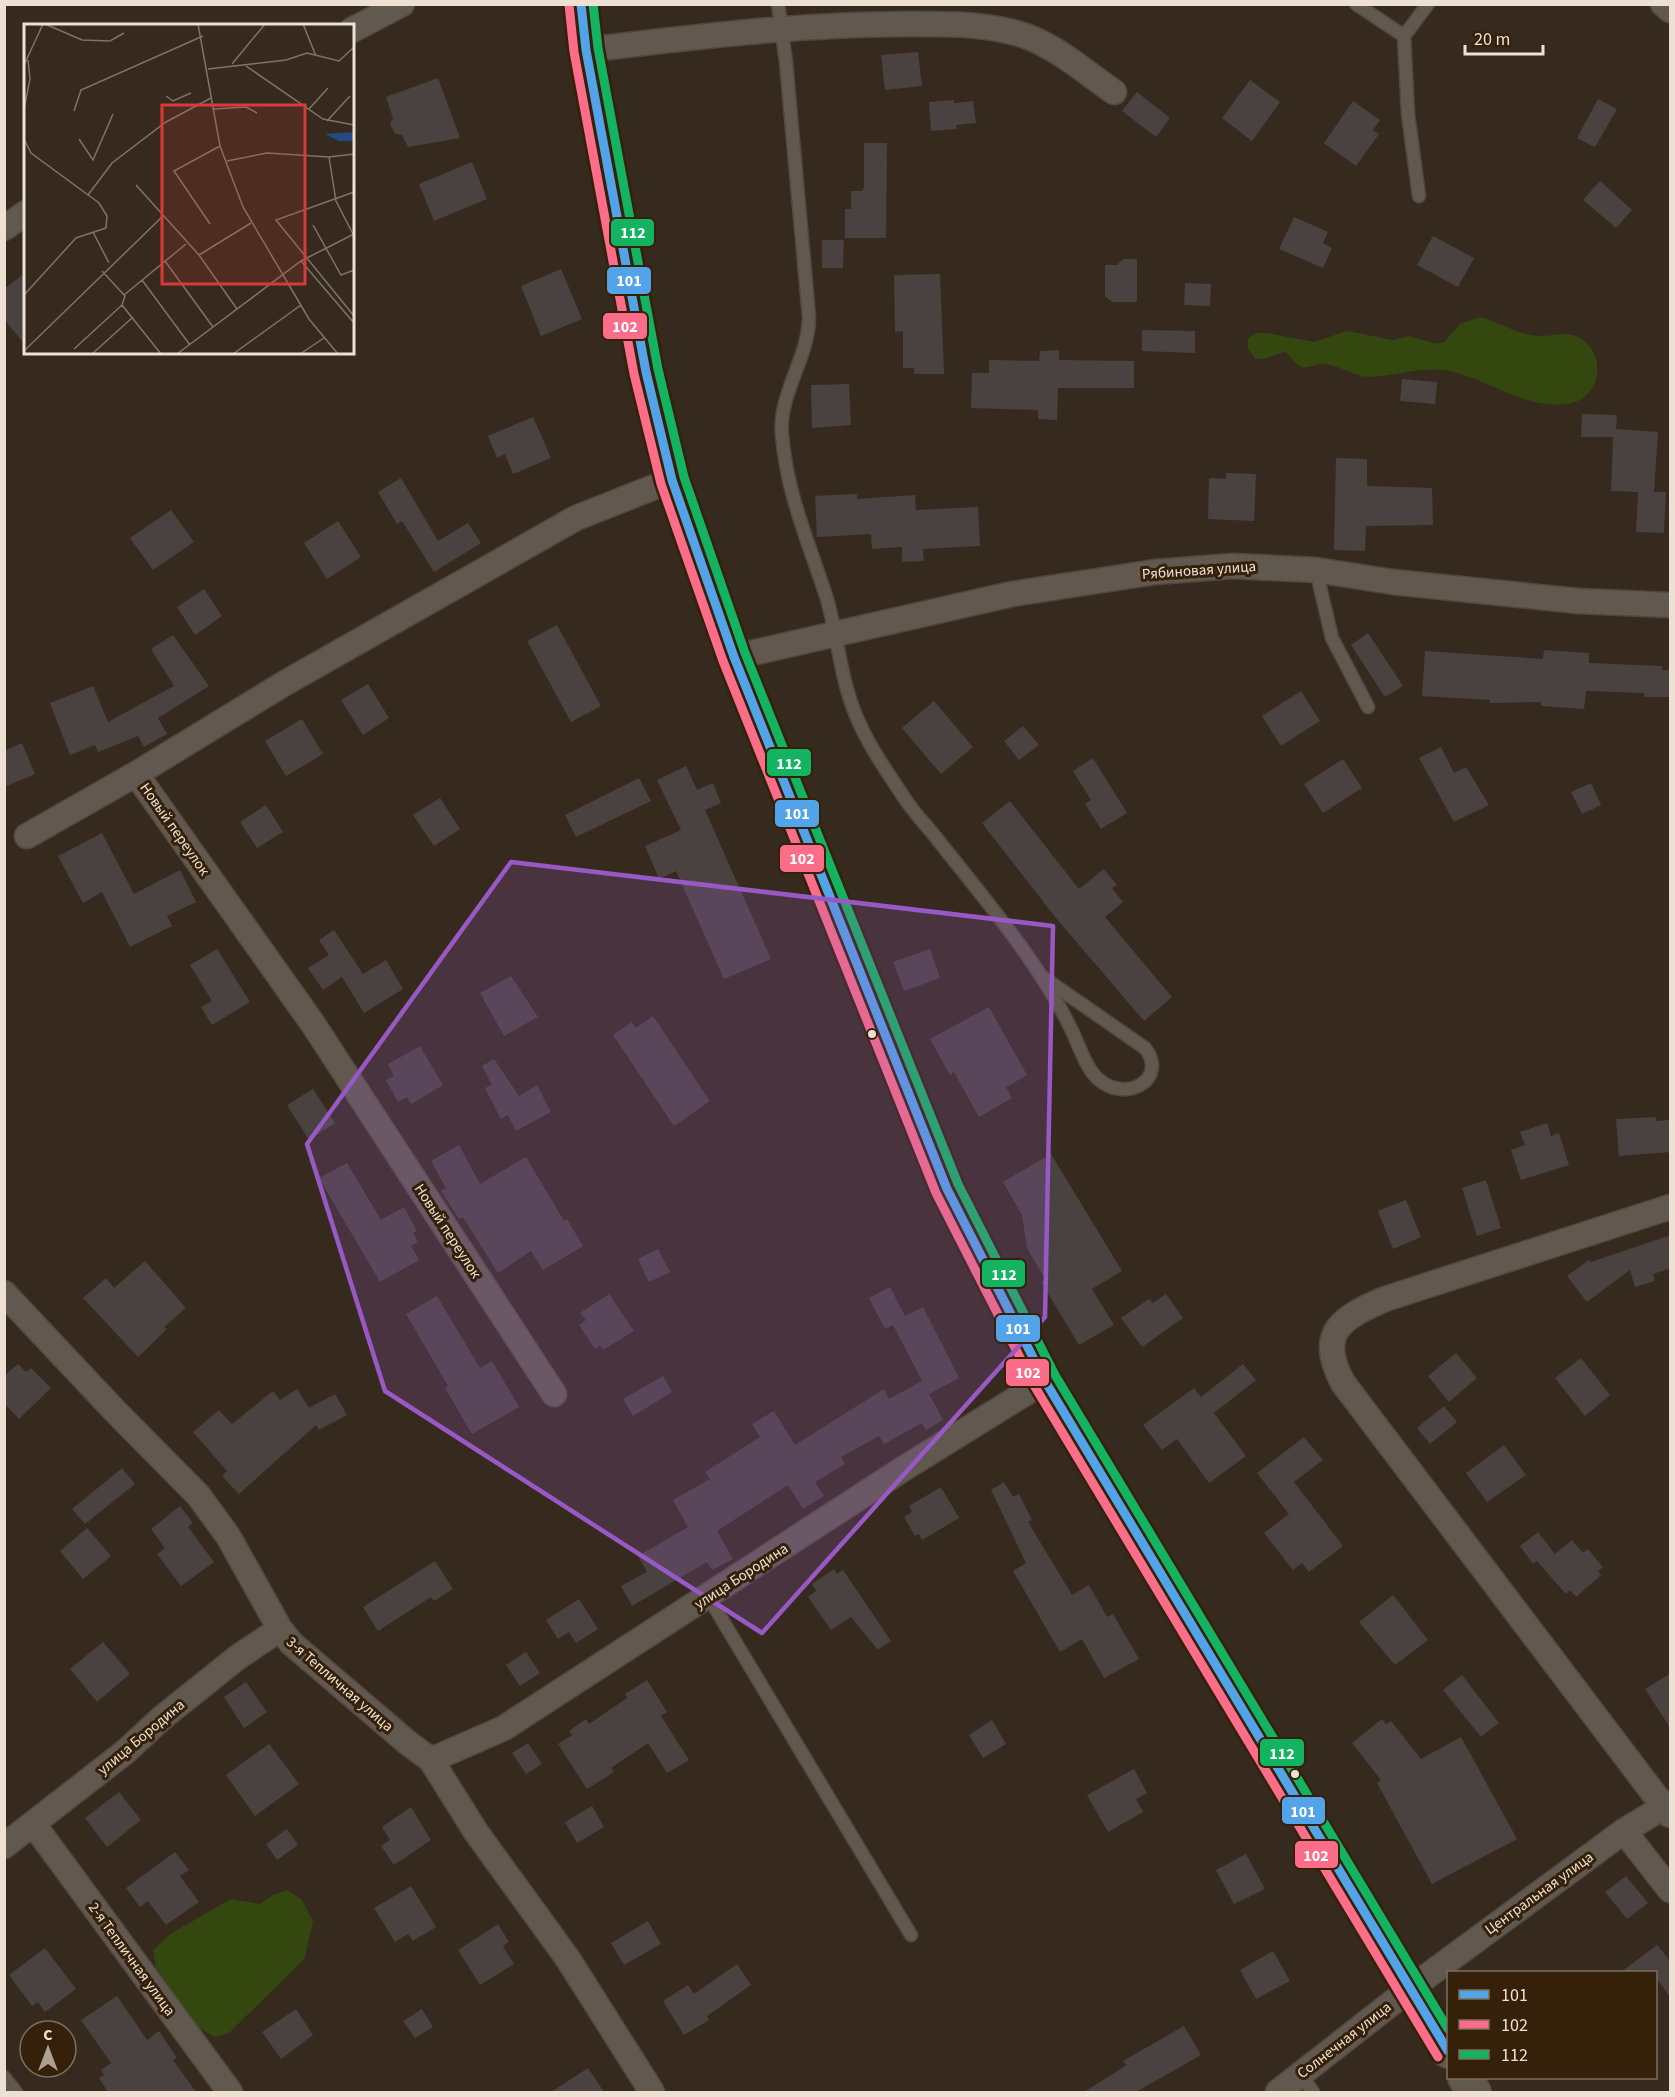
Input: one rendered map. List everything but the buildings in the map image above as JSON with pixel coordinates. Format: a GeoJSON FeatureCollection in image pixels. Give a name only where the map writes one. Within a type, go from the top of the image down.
{"type":"FeatureCollection","features":[{"type":"Feature","properties":{"kind":"main road"},"geometry":{"type":"LineString","coordinates":[[579,6],[646,372],[672,480],[734,657],[947,1189],[1045,1381],[1447,2048]]}},
{"type":"Feature","properties":{"kind":"main road"},"geometry":{"type":"LineString","coordinates":[[1466,2079],[1474,2092]]}},
{"type":"Feature","properties":{"kind":"street"},"geometry":{"type":"LineString","coordinates":[[354,29],[402,4]]}},
{"type":"Feature","properties":{"kind":"street"},"geometry":{"type":"LineString","coordinates":[[1663,4],[1671,10]]}},
{"type":"Feature","properties":{"kind":"street"},"geometry":{"type":"LineString","coordinates":[[586,50],[782,30],[946,24],[1004,30],[1049,45],[1113,92]]}},
{"type":"Feature","properties":{"kind":"street","name":"Новый переулок"},"geometry":{"type":"LineString","coordinates":[[554,1394],[313,1024],[136,774],[285,683],[576,518],[672,480]]}},
{"type":"Feature","properties":{"kind":"street","name":"Рябиновая улица"},"geometry":{"type":"LineString","coordinates":[[734,657],[1012,594],[1145,573],[1233,566],[1316,570],[1393,582],[1531,597],[1671,605]]}},
{"type":"Feature","properties":{"kind":"street"},"geometry":{"type":"LineString","coordinates":[[27,836],[136,774]]}},
{"type":"Feature","properties":{"kind":"street"},"geometry":{"type":"LineString","coordinates":[[1668,1808],[1343,1383],[1332,1358],[1331,1344],[1335,1330],[1342,1321],[1385,1299],[1671,1207]]}},
{"type":"Feature","properties":{"kind":"street","name":"3-я Тепличная улица"},"geometry":{"type":"LineString","coordinates":[[5,1296],[198,1495],[242,1560],[280,1629],[291,1643],[431,1760],[476,1832],[568,1959],[652,2092]]}},
{"type":"Feature","properties":{"kind":"street","name":"улица Бородина"},"geometry":{"type":"LineString","coordinates":[[431,1760],[504,1728],[709,1598],[903,1469],[1045,1381]]}},
{"type":"Feature","properties":{"kind":"street","name":"улица Бородина"},"geometry":{"type":"LineString","coordinates":[[14,1833],[211,1679],[280,1629]]}},
{"type":"Feature","properties":{"kind":"street","name":"Центральная улица"},"geometry":{"type":"LineString","coordinates":[[1411,1988],[1624,1831],[1668,1808]]}},
{"type":"Feature","properties":{"kind":"street"},"geometry":{"type":"LineString","coordinates":[[1624,1831],[1671,1890]]}},
{"type":"Feature","properties":{"kind":"street","name":"2-я Тепличная улица"},"geometry":{"type":"LineString","coordinates":[[14,1833],[230,2092]]}},
{"type":"Feature","properties":{"kind":"street","name":"Солнечная улица"},"geometry":{"type":"LineString","coordinates":[[1278,2092],[1307,2084],[1411,1988]]}},
{"type":"Feature","properties":{"kind":"lane"},"geometry":{"type":"LineString","coordinates":[[778,4],[809,317],[807,342],[786,404],[782,434],[795,510],[828,603],[833,634],[850,699],[867,741],[906,801],[1044,978],[1096,1077],[1118,1090],[1130,1091],[1140,1086],[1148,1077],[1152,1065],[1151,1056],[1145,1048],[1044,978]]}},
{"type":"Feature","properties":{"kind":"lane"},"geometry":{"type":"LineString","coordinates":[[1356,4],[1404,36]]}},
{"type":"Feature","properties":{"kind":"lane"},"geometry":{"type":"LineString","coordinates":[[1419,196],[1406,92],[1404,36],[1428,4]]}},
{"type":"Feature","properties":{"kind":"lane"},"geometry":{"type":"LineString","coordinates":[[1316,570],[1332,638],[1368,707]]}},
{"type":"Feature","properties":{"kind":"lane"},"geometry":{"type":"LineString","coordinates":[[709,1598],[911,1935]]}},
{"type":"Feature","properties":{"kind":"lane"},"geometry":{"type":"LineString","coordinates":[[4,2077],[16,2092]]}},
{"type":"Feature","properties":{"kind":"highlighted area"},"geometry":{"type":"Polygon","coordinates":[[[511,862],[1053,926],[1045,1317],[762,1633],[385,1391],[307,1144],[511,862]]]}},
{"type":"Feature","properties":{"kind":"green space"},"geometry":{"type":"Polygon","coordinates":[[[1480,317],[1535,336],[1566,334],[1580,338],[1595,355],[1597,366],[1597,376],[1587,395],[1578,401],[1566,404],[1535,402],[1449,371],[1420,370],[1366,377],[1330,365],[1301,367],[1285,352],[1263,359],[1255,359],[1248,348],[1248,338],[1256,333],[1268,333],[1314,342],[1347,331],[1393,340],[1409,336],[1437,344],[1444,342],[1460,324],[1480,317]]]}},
{"type":"Feature","properties":{"kind":"green space"},"geometry":{"type":"Polygon","coordinates":[[[287,1890],[302,1900],[313,1921],[305,1958],[229,2033],[214,2037],[197,2026],[156,1968],[153,1950],[170,1934],[231,1899],[260,1904],[273,1895],[287,1890]]]}},
{"type":"Feature","properties":{"kind":"transit line","name":"101"},"geometry":{"type":"LineString","coordinates":[[581,4],[586,50],[646,372],[672,480],[734,657],[947,1189],[1045,1381],[1447,2049]]}},
{"type":"Feature","properties":{"kind":"transit line","name":"112"},"geometry":{"type":"LineString","coordinates":[[593,4],[598,48],[658,369],[684,477],[745,653],[958,1184],[1055,1375],[1447,2027]]}},
{"type":"Feature","properties":{"kind":"transit line","name":"102"},"geometry":{"type":"LineString","coordinates":[[569,5],[574,52],[634,374],[661,484],[723,661],[936,1193],[1035,1387],[1438,2057]]}}]}
